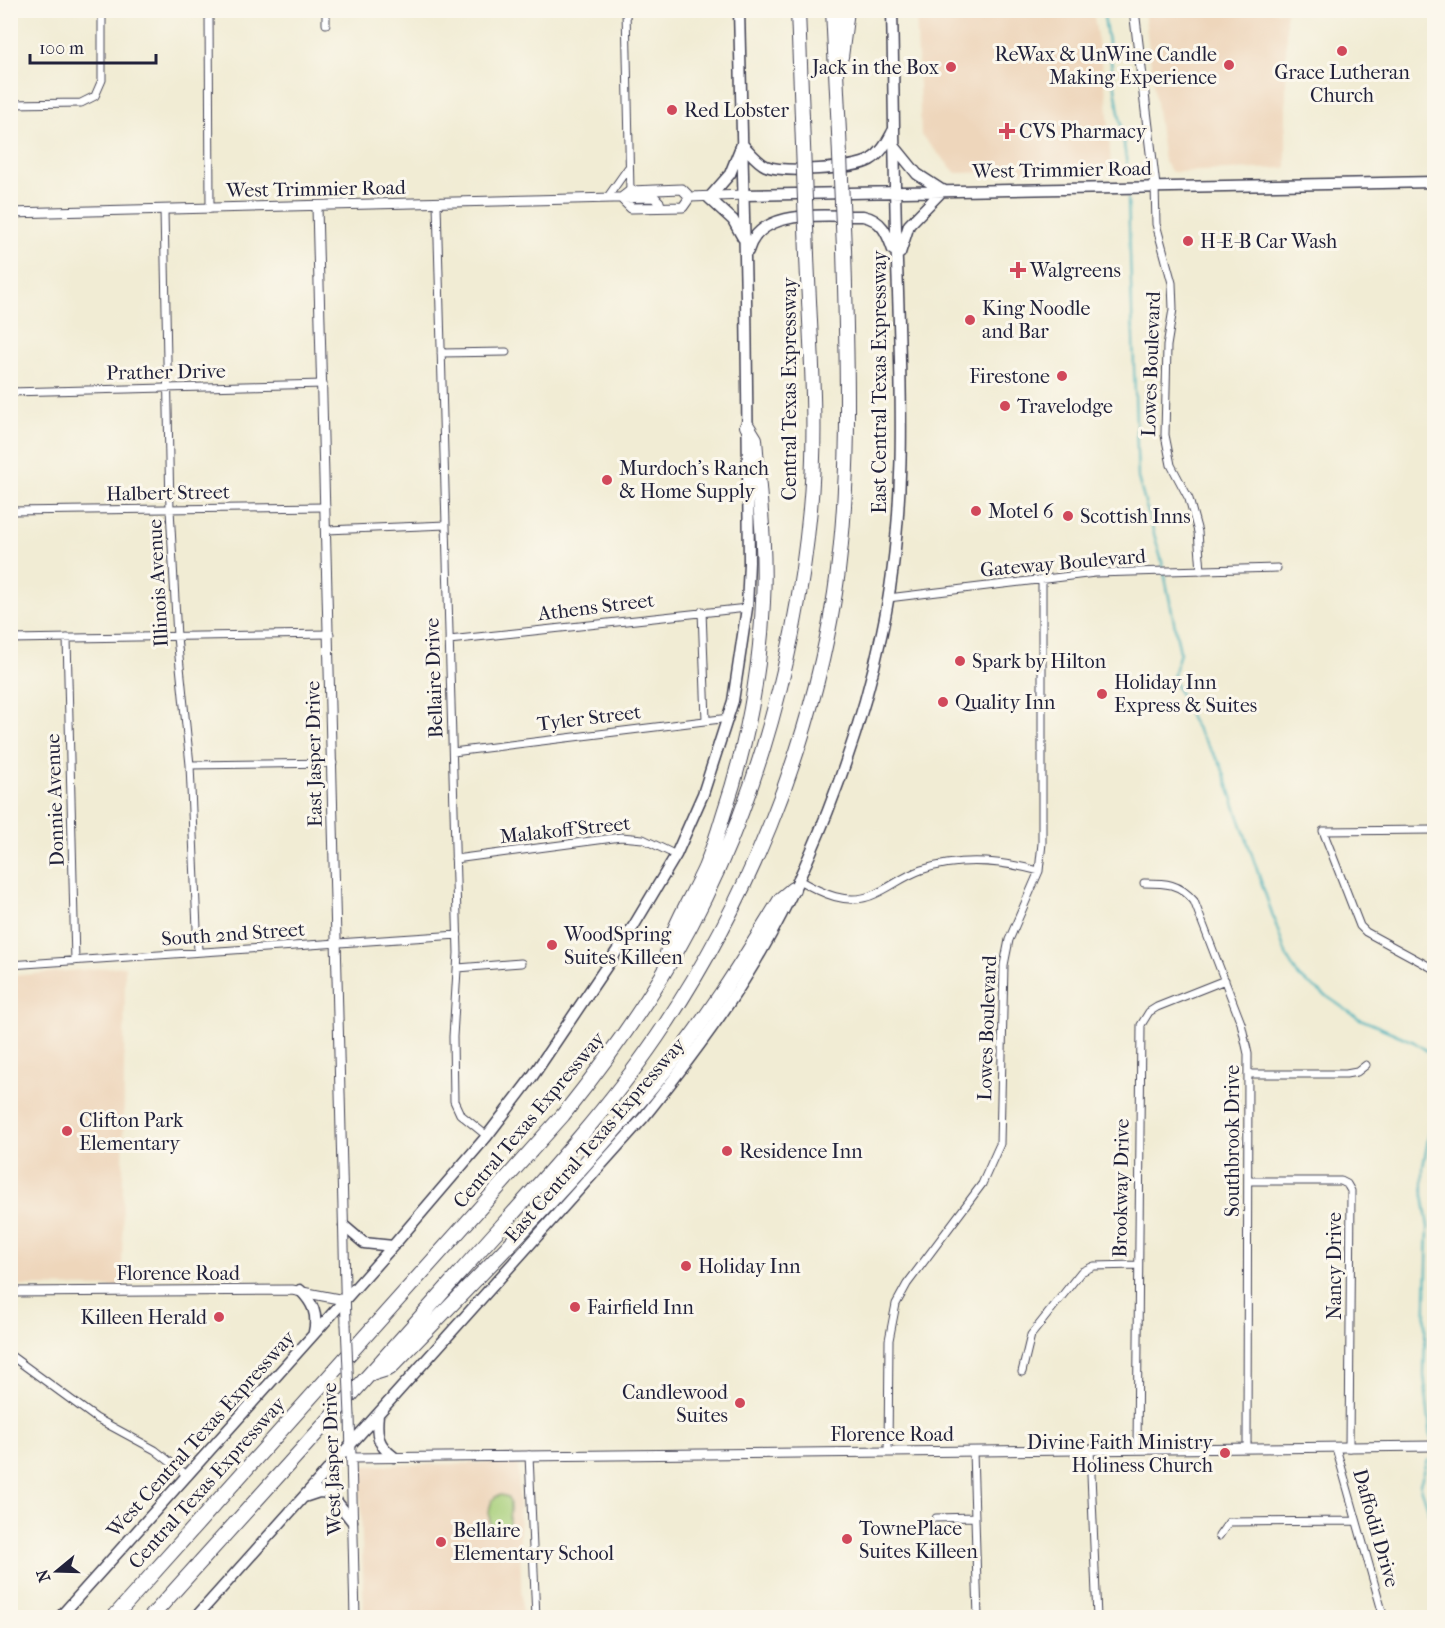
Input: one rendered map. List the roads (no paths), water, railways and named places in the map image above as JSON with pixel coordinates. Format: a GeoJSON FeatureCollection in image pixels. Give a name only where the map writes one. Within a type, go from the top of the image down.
{"type":"FeatureCollection","features":[{"type":"Feature","properties":{"kind":"highway","name":"Central Texas Expressway"},"geometry":{"type":"LineString","coordinates":[[113,1617],[536,1148],[623,1037],[663,974],[722,857],[754,776],[774,709],[796,609],[810,508],[813,413],[798,10]]}},
{"type":"Feature","properties":{"kind":"highway"},"geometry":{"type":"LineString","coordinates":[[150,1617],[371,1374],[598,1115],[656,1038],[722,928],[771,823],[796,753],[834,596],[844,514],[848,410],[844,249],[833,10]]}},
{"type":"Feature","properties":{"kind":"highway"},"geometry":{"type":"LineString","coordinates":[[836,92],[847,10]]}},
{"type":"Feature","properties":{"kind":"highway"},"geometry":{"type":"LineString","coordinates":[[663,974],[667,945],[706,866],[723,815],[741,753],[756,673],[763,602],[762,532],[755,439],[747,426]]}},
{"type":"Feature","properties":{"kind":"highway"},"geometry":{"type":"LineString","coordinates":[[371,1374],[390,1368],[505,1249],[658,1079],[707,1014],[781,899],[795,884]]}},
{"type":"Feature","properties":{"kind":"main road"},"geometry":{"type":"LineString","coordinates":[[344,1300],[487,1136],[532,1077],[633,927],[676,855],[709,780],[729,718],[741,660],[749,562],[739,10]]}},
{"type":"Feature","properties":{"kind":"main road","name":"East Central Texas Expressway"},"geometry":{"type":"LineString","coordinates":[[351,1443],[644,1118],[697,1049],[745,979],[795,884],[849,751],[875,660],[888,598],[897,529],[901,339],[893,144],[892,10]]}},
{"type":"Feature","properties":{"kind":"main road"},"geometry":{"type":"LineString","coordinates":[[742,144],[764,165],[778,169],[856,166],[871,159],[884,148],[893,130]]}},
{"type":"Feature","properties":{"kind":"main road"},"geometry":{"type":"LineString","coordinates":[[742,144],[730,174],[709,198],[733,220],[745,244]]}},
{"type":"Feature","properties":{"kind":"main road"},"geometry":{"type":"LineString","coordinates":[[893,144],[904,162],[917,174],[943,190],[909,225],[897,262]]}},
{"type":"Feature","properties":{"kind":"main road","name":"West Trimmier Road"},"geometry":{"type":"LineString","coordinates":[[744,195],[1434,182]]}},
{"type":"Feature","properties":{"kind":"main road"},"geometry":{"type":"LineString","coordinates":[[745,263],[751,242],[757,233],[771,224],[787,218],[864,216],[874,218],[886,231],[897,262]]}},
{"type":"Feature","properties":{"kind":"main road"},"geometry":{"type":"LineString","coordinates":[[344,1226],[364,1243],[393,1246]]}},
{"type":"Feature","properties":{"kind":"main road"},"geometry":{"type":"LineString","coordinates":[[300,1290],[315,1309],[317,1319],[314,1334]]}},
{"type":"Feature","properties":{"kind":"main road","name":"West Central Texas Expressway"},"geometry":{"type":"LineString","coordinates":[[60,1617],[344,1300]]}},
{"type":"Feature","properties":{"kind":"main road"},"geometry":{"type":"LineString","coordinates":[[378,1413],[377,1438],[383,1449],[394,1457]]}},
{"type":"Feature","properties":{"kind":"main road"},"geometry":{"type":"LineString","coordinates":[[195,1617],[351,1443]]}},
{"type":"Feature","properties":{"kind":"main road"},"geometry":{"type":"LineString","coordinates":[[301,1498],[319,1492],[330,1493],[352,1521]]}},
{"type":"Feature","properties":{"kind":"street"},"geometry":{"type":"LineString","coordinates":[[10,104],[81,103],[95,96],[102,80],[102,10]]}},
{"type":"Feature","properties":{"kind":"street"},"geometry":{"type":"LineString","coordinates":[[209,10],[210,209]]}},
{"type":"Feature","properties":{"kind":"street"},"geometry":{"type":"LineString","coordinates":[[326,10],[326,24]]}},
{"type":"Feature","properties":{"kind":"street"},"geometry":{"type":"LineString","coordinates":[[621,198],[630,192],[626,10]]}},
{"type":"Feature","properties":{"kind":"street","name":"Lowes Boulevard"},"geometry":{"type":"LineString","coordinates":[[1134,10],[1155,186],[1156,224],[1172,283],[1173,309],[1167,346],[1165,435],[1171,465],[1189,499],[1198,532],[1201,571]]}},
{"type":"Feature","properties":{"kind":"street"},"geometry":{"type":"LineString","coordinates":[[607,198],[629,166]]}},
{"type":"Feature","properties":{"kind":"street","name":"West Trimmier Road"},"geometry":{"type":"LineString","coordinates":[[630,192],[682,189],[690,197],[744,195]]}},
{"type":"Feature","properties":{"kind":"street","name":"West Trimmier Road"},"geometry":{"type":"LineString","coordinates":[[10,213],[164,211],[607,198],[621,198],[631,208],[683,207],[690,197]]}},
{"type":"Feature","properties":{"kind":"street","name":"Bellaire Drive"},"geometry":{"type":"LineString","coordinates":[[437,204],[458,935],[453,1037],[454,1101],[460,1114],[487,1136]]}},
{"type":"Feature","properties":{"kind":"street","name":"East Jasper Drive"},"geometry":{"type":"LineString","coordinates":[[317,207],[330,634],[344,1300]]}},
{"type":"Feature","properties":{"kind":"street","name":"Illinois Avenue"},"geometry":{"type":"LineString","coordinates":[[164,211],[170,509],[177,637],[190,765],[198,952]]}},
{"type":"Feature","properties":{"kind":"street"},"geometry":{"type":"LineString","coordinates":[[441,353],[506,352]]}},
{"type":"Feature","properties":{"kind":"street","name":"Prather Drive"},"geometry":{"type":"LineString","coordinates":[[10,392],[323,384]]}},
{"type":"Feature","properties":{"kind":"street","name":"Halbert Street"},"geometry":{"type":"LineString","coordinates":[[10,511],[326,507]]}},
{"type":"Feature","properties":{"kind":"street"},"geometry":{"type":"LineString","coordinates":[[327,530],[446,525]]}},
{"type":"Feature","properties":{"kind":"street","name":"Gateway Boulevard"},"geometry":{"type":"LineString","coordinates":[[888,598],[1095,573],[1277,568]]}},
{"type":"Feature","properties":{"kind":"street","name":"Lowes Boulevard"},"geometry":{"type":"LineString","coordinates":[[888,1452],[889,1340],[896,1304],[907,1284],[982,1184],[1000,1144],[1004,965],[1010,940],[1039,871],[1042,829],[1042,579]]}},
{"type":"Feature","properties":{"kind":"street","name":"Athens Street"},"geometry":{"type":"LineString","coordinates":[[449,640],[702,611],[747,608]]}},
{"type":"Feature","properties":{"kind":"street"},"geometry":{"type":"LineString","coordinates":[[702,611],[706,720]]}},
{"type":"Feature","properties":{"kind":"street"},"geometry":{"type":"LineString","coordinates":[[10,639],[330,634]]}},
{"type":"Feature","properties":{"kind":"street","name":"Donnie Avenue"},"geometry":{"type":"LineString","coordinates":[[67,638],[75,961]]}},
{"type":"Feature","properties":{"kind":"street","name":"Tyler Street"},"geometry":{"type":"LineString","coordinates":[[453,752],[729,718]]}},
{"type":"Feature","properties":{"kind":"street"},"geometry":{"type":"LineString","coordinates":[[190,765],[333,763]]}},
{"type":"Feature","properties":{"kind":"street"},"geometry":{"type":"LineString","coordinates":[[1434,830],[1323,831],[1360,926],[1366,932],[1434,969]]}},
{"type":"Feature","properties":{"kind":"street","name":"Malakoff Street"},"geometry":{"type":"LineString","coordinates":[[455,859],[621,837],[643,840],[676,855]]}},
{"type":"Feature","properties":{"kind":"street"},"geometry":{"type":"LineString","coordinates":[[795,884],[836,897],[858,899],[875,894],[920,870],[944,865],[995,861],[1039,871]]}},
{"type":"Feature","properties":{"kind":"street","name":"Southbrook Drive"},"geometry":{"type":"LineString","coordinates":[[1144,883],[1166,883],[1179,886],[1194,901],[1241,1023],[1249,1074],[1247,1448]]}},
{"type":"Feature","properties":{"kind":"street","name":"South 2nd Street"},"geometry":{"type":"LineString","coordinates":[[10,965],[458,935]]}},
{"type":"Feature","properties":{"kind":"street"},"geometry":{"type":"LineString","coordinates":[[458,968],[521,963]]}},
{"type":"Feature","properties":{"kind":"street","name":"Brookway Drive"},"geometry":{"type":"LineString","coordinates":[[1137,1449],[1141,1025],[1144,1018],[1157,1007],[1225,980]]}},
{"type":"Feature","properties":{"kind":"street"},"geometry":{"type":"LineString","coordinates":[[1249,1074],[1346,1074],[1357,1072],[1366,1065]]}},
{"type":"Feature","properties":{"kind":"street","name":"Nancy Drive"},"geometry":{"type":"LineString","coordinates":[[1249,1181],[1341,1181],[1347,1184],[1351,1191],[1349,1448]]}},
{"type":"Feature","properties":{"kind":"street"},"geometry":{"type":"LineString","coordinates":[[1022,1372],[1031,1335],[1081,1272],[1094,1266],[1137,1265]]}},
{"type":"Feature","properties":{"kind":"street","name":"Florence Road"},"geometry":{"type":"LineString","coordinates":[[10,1292],[300,1290],[344,1300]]}},
{"type":"Feature","properties":{"kind":"street","name":"West Jasper Drive"},"geometry":{"type":"LineString","coordinates":[[344,1300],[351,1443],[355,1617]]}},
{"type":"Feature","properties":{"kind":"street"},"geometry":{"type":"LineString","coordinates":[[10,1355],[96,1418],[155,1450],[188,1476]]}},
{"type":"Feature","properties":{"kind":"street","name":"Florence Road"},"geometry":{"type":"LineString","coordinates":[[351,1458],[1434,1446]]}},
{"type":"Feature","properties":{"kind":"street","name":"Daffodil Drive"},"geometry":{"type":"LineString","coordinates":[[1336,1448],[1384,1617]]}},
{"type":"Feature","properties":{"kind":"street"},"geometry":{"type":"LineString","coordinates":[[1090,1450],[1097,1617]]}},
{"type":"Feature","properties":{"kind":"street"},"geometry":{"type":"LineString","coordinates":[[973,1451],[978,1617]]}},
{"type":"Feature","properties":{"kind":"street"},"geometry":{"type":"LineString","coordinates":[[529,1455],[536,1617]]}},
{"type":"Feature","properties":{"kind":"street"},"geometry":{"type":"LineString","coordinates":[[936,1518],[975,1517]]}},
{"type":"Feature","properties":{"kind":"street"},"geometry":{"type":"LineString","coordinates":[[1219,1536],[1229,1522],[1356,1521]]}},
{"type":"Feature","properties":{"kind":"waterway"},"geometry":{"type":"LineString","coordinates":[[1103,10],[1128,171]]}},
{"type":"Feature","properties":{"kind":"waterway"},"geometry":{"type":"LineString","coordinates":[[1128,199],[1138,478],[1162,562],[1180,652],[1173,678],[1191,720],[1221,765],[1287,957],[1299,977],[1358,1018],[1414,1042],[1434,1056]]}},
{"type":"Feature","properties":{"kind":"waterway"},"geometry":{"type":"LineString","coordinates":[[1431,1438],[1424,1375],[1428,1227],[1423,1195],[1423,1167],[1434,1108]]}},
{"type":"Feature","properties":{"kind":"waterway"},"geometry":{"type":"LineString","coordinates":[[1428,1460],[1420,1484],[1434,1526]]}},
{"type":"Feature","properties":{"kind":"place","name":"Grace Lutheran Church"},"geometry":{"type":"Point","coordinates":[1342,51]}},
{"type":"Feature","properties":{"kind":"place","name":"ReWax & UnWine Candle Making Experience"},"geometry":{"type":"Point","coordinates":[1229,65]}},
{"type":"Feature","properties":{"kind":"place","name":"Jack in the Box"},"geometry":{"type":"Point","coordinates":[951,67]}},
{"type":"Feature","properties":{"kind":"place","name":"Red Lobster"},"geometry":{"type":"Point","coordinates":[672,110]}},
{"type":"Feature","properties":{"kind":"place","name":"CVS Pharmacy"},"geometry":{"type":"Point","coordinates":[1007,131]}},
{"type":"Feature","properties":{"kind":"place","name":"H-E-B Car Wash"},"geometry":{"type":"Point","coordinates":[1188,241]}},
{"type":"Feature","properties":{"kind":"place","name":"Walgreens"},"geometry":{"type":"Point","coordinates":[1018,270]}},
{"type":"Feature","properties":{"kind":"place","name":"King Noodle and Bar"},"geometry":{"type":"Point","coordinates":[970,320]}},
{"type":"Feature","properties":{"kind":"place","name":"Firestone"},"geometry":{"type":"Point","coordinates":[1062,376]}},
{"type":"Feature","properties":{"kind":"place","name":"Travelodge"},"geometry":{"type":"Point","coordinates":[1005,406]}},
{"type":"Feature","properties":{"kind":"place","name":"Murdoch's Ranch & Home Supply"},"geometry":{"type":"Point","coordinates":[607,480]}},
{"type":"Feature","properties":{"kind":"place","name":"Motel 6"},"geometry":{"type":"Point","coordinates":[976,511]}},
{"type":"Feature","properties":{"kind":"place","name":"Scottish Inns"},"geometry":{"type":"Point","coordinates":[1068,516]}},
{"type":"Feature","properties":{"kind":"place","name":"Spark by Hilton"},"geometry":{"type":"Point","coordinates":[960,661]}},
{"type":"Feature","properties":{"kind":"place","name":"Holiday Inn Express & Suites"},"geometry":{"type":"Point","coordinates":[1102,694]}},
{"type":"Feature","properties":{"kind":"place","name":"Quality Inn"},"geometry":{"type":"Point","coordinates":[943,702]}},
{"type":"Feature","properties":{"kind":"place","name":"WoodSpring Suites Killeen"},"geometry":{"type":"Point","coordinates":[552,945]}},
{"type":"Feature","properties":{"kind":"place","name":"Clifton Park Elementary"},"geometry":{"type":"Point","coordinates":[67,1131]}},
{"type":"Feature","properties":{"kind":"place","name":"Residence Inn"},"geometry":{"type":"Point","coordinates":[727,1151]}},
{"type":"Feature","properties":{"kind":"place","name":"Holiday Inn"},"geometry":{"type":"Point","coordinates":[686,1266]}},
{"type":"Feature","properties":{"kind":"place","name":"Fairfield Inn"},"geometry":{"type":"Point","coordinates":[575,1307]}},
{"type":"Feature","properties":{"kind":"place","name":"Killeen Herald"},"geometry":{"type":"Point","coordinates":[219,1317]}},
{"type":"Feature","properties":{"kind":"place","name":"Candlewood Suites"},"geometry":{"type":"Point","coordinates":[740,1403]}},
{"type":"Feature","properties":{"kind":"place","name":"Divine Faith Ministry Holiness Church"},"geometry":{"type":"Point","coordinates":[1225,1453]}},
{"type":"Feature","properties":{"kind":"place","name":"TownePlace Suites Killeen"},"geometry":{"type":"Point","coordinates":[847,1539]}},
{"type":"Feature","properties":{"kind":"place","name":"Bellaire Elementary School"},"geometry":{"type":"Point","coordinates":[441,1542]}}]}
